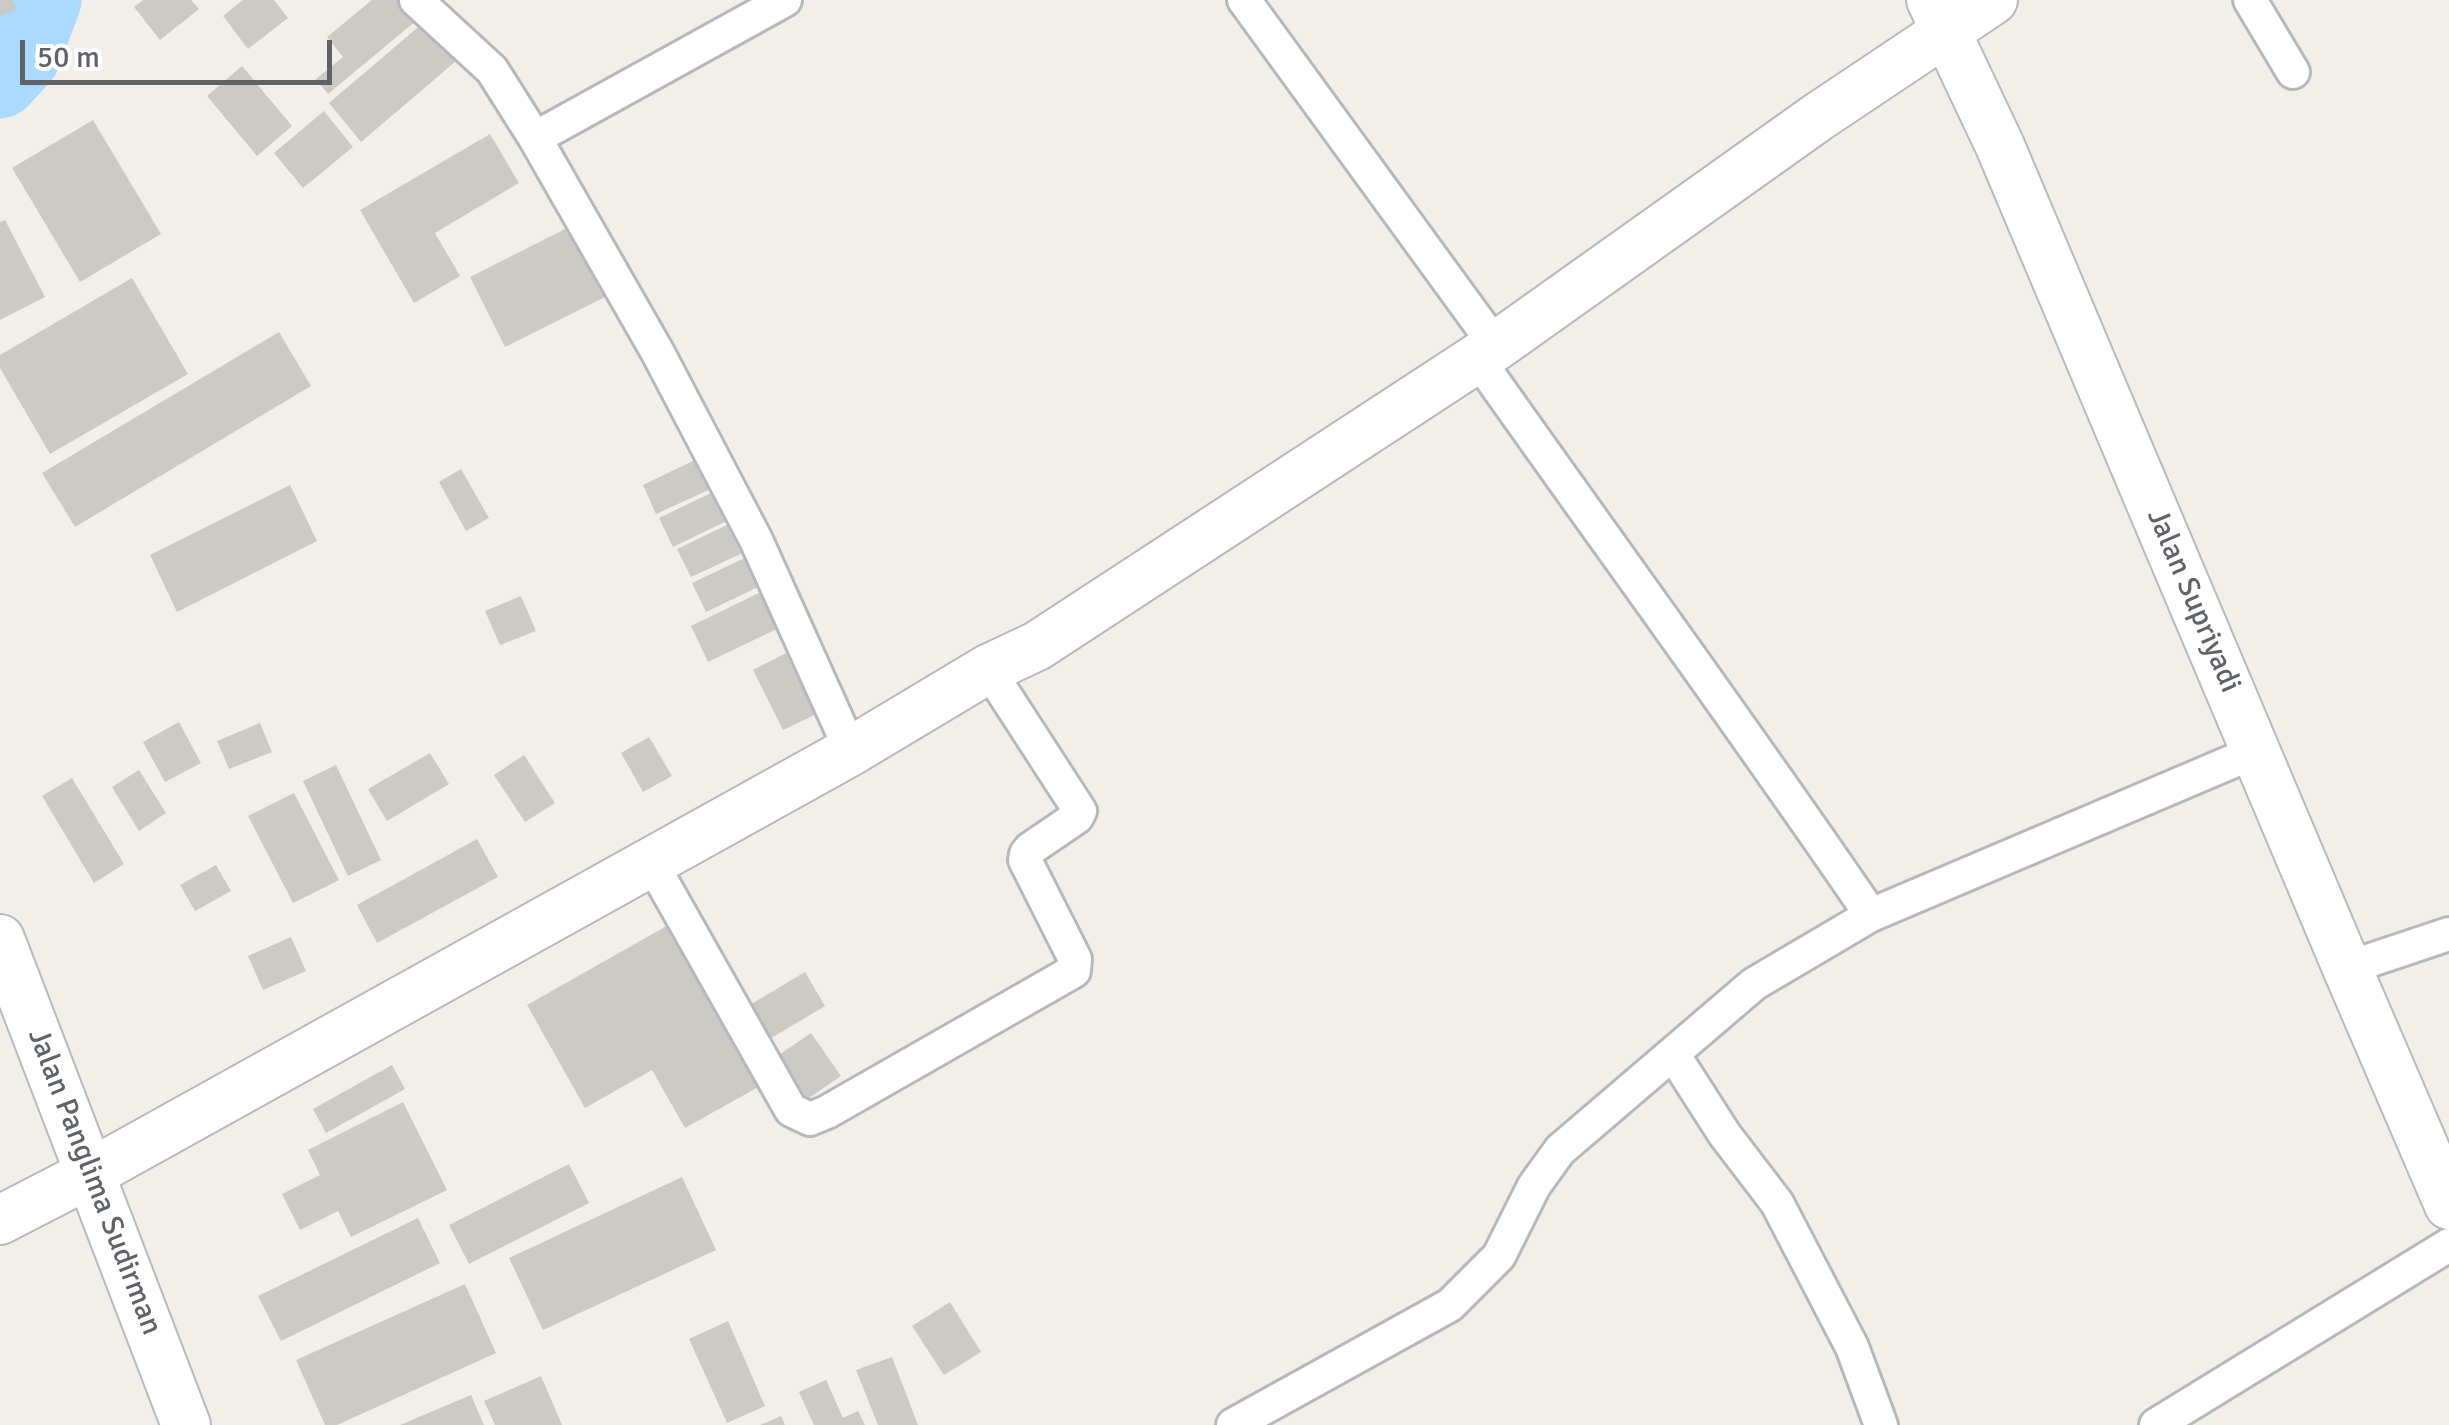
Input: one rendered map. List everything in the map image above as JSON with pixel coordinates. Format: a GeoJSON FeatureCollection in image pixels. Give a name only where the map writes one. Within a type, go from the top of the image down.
{"type":"FeatureCollection","features":[{"type":"Feature","properties":{"kind":"street"},"geometry":{"type":"LineString","coordinates":[[416,0],[492,70],[534,138],[658,353],[748,524],[851,751]]}},
{"type":"Feature","properties":{"kind":"street"},"geometry":{"type":"LineString","coordinates":[[534,138],[785,0]]}},
{"type":"Feature","properties":{"kind":"street"},"geometry":{"type":"LineString","coordinates":[[1244,0],[1486,352],[1656,612],[1774,772],[1871,914]]}},
{"type":"Feature","properties":{"kind":"street"},"geometry":{"type":"LineString","coordinates":[[0,1220],[851,751],[988,669],[1037,646],[1486,352],[1818,117],[1939,15],[1993,0]]}},
{"type":"Feature","properties":{"kind":"street"},"geometry":{"type":"LineString","coordinates":[[2250,0],[2293,72]]}},
{"type":"Feature","properties":{"kind":"street","name":"Jalan Supriyadi"},"geometry":{"type":"LineString","coordinates":[[1939,15],[2000,146],[2449,1205]]}},
{"type":"Feature","properties":{"kind":"street"},"geometry":{"type":"LineString","coordinates":[[651,862],[791,1110],[810,1119],[1004,1012],[1074,971],[1076,963],[1025,860],[1030,848],[1080,811],[988,669]]}},
{"type":"Feature","properties":{"kind":"street"},"geometry":{"type":"LineString","coordinates":[[1232,1425],[1450,1305],[1499,1256],[1534,1186],[1560,1150],[1754,984],[1871,914],[2257,751]]}},
{"type":"Feature","properties":{"kind":"street"},"geometry":{"type":"LineString","coordinates":[[2347,968],[2449,934]]}},
{"type":"Feature","properties":{"kind":"street","name":"Jalan Panglima Sudirman"},"geometry":{"type":"LineString","coordinates":[[0,939],[186,1425]]}},
{"type":"Feature","properties":{"kind":"street"},"geometry":{"type":"LineString","coordinates":[[1673,1054],[1725,1134],[1777,1203],[1852,1347],[1880,1425]]}},
{"type":"Feature","properties":{"kind":"street"},"geometry":{"type":"LineString","coordinates":[[2156,1425],[2449,1246]]}},
{"type":"Feature","properties":{"kind":"building"},"geometry":{"type":"Polygon","coordinates":[[[0,0],[13,0],[17,9],[0,16],[0,0]]]}},
{"type":"Feature","properties":{"kind":"building"},"geometry":{"type":"Polygon","coordinates":[[[143,0],[191,0],[199,9],[160,40],[134,7],[143,0]]]}},
{"type":"Feature","properties":{"kind":"building"},"geometry":{"type":"Polygon","coordinates":[[[243,0],[274,0],[288,18],[248,49],[223,16],[243,0]]]}},
{"type":"Feature","properties":{"kind":"building"},"geometry":{"type":"Polygon","coordinates":[[[372,0],[400,0],[417,20],[328,94],[316,79],[343,57],[327,37],[372,0]]]}},
{"type":"Feature","properties":{"kind":"building"},"geometry":{"type":"Polygon","coordinates":[[[423,23],[455,62],[361,142],[329,103],[423,23]]]}},
{"type":"Feature","properties":{"kind":"building"},"geometry":{"type":"Polygon","coordinates":[[[242,66],[292,126],[257,156],[207,96],[242,66]]]}},
{"type":"Feature","properties":{"kind":"building"},"geometry":{"type":"Polygon","coordinates":[[[324,111],[353,147],[303,188],[274,153],[324,111]]]}},
{"type":"Feature","properties":{"kind":"building"},"geometry":{"type":"Polygon","coordinates":[[[93,120],[161,234],[80,282],[12,168],[93,120]]]}},
{"type":"Feature","properties":{"kind":"building"},"geometry":{"type":"Polygon","coordinates":[[[490,134],[519,183],[435,233],[460,276],[414,303],[360,210],[490,134]]]}},
{"type":"Feature","properties":{"kind":"building"},"geometry":{"type":"Polygon","coordinates":[[[5,220],[45,297],[0,320],[0,222],[5,220]]]}},
{"type":"Feature","properties":{"kind":"building"},"geometry":{"type":"Polygon","coordinates":[[[569,227],[605,297],[505,347],[470,277],[569,227]]]}},
{"type":"Feature","properties":{"kind":"building"},"geometry":{"type":"Polygon","coordinates":[[[132,278],[188,374],[50,454],[0,368],[0,355],[132,278]]]}},
{"type":"Feature","properties":{"kind":"building"},"geometry":{"type":"Polygon","coordinates":[[[279,332],[311,386],[75,527],[42,473],[279,332]]]}},
{"type":"Feature","properties":{"kind":"building"},"geometry":{"type":"Polygon","coordinates":[[[701,457],[715,487],[656,514],[643,485],[701,457]]]}},
{"type":"Feature","properties":{"kind":"building"},"geometry":{"type":"Polygon","coordinates":[[[461,469],[489,518],[466,531],[439,482],[461,469]]]}},
{"type":"Feature","properties":{"kind":"building"},"geometry":{"type":"Polygon","coordinates":[[[290,485],[317,541],[177,612],[150,555],[290,485]]]}},
{"type":"Feature","properties":{"kind":"building"},"geometry":{"type":"Polygon","coordinates":[[[717,490],[731,519],[673,547],[659,518],[717,490]]]}},
{"type":"Feature","properties":{"kind":"building"},"geometry":{"type":"Polygon","coordinates":[[[735,521],[749,550],[691,577],[677,549],[735,521]]]}},
{"type":"Feature","properties":{"kind":"building"},"geometry":{"type":"Polygon","coordinates":[[[751,555],[764,584],[706,612],[692,583],[751,555]]]}},
{"type":"Feature","properties":{"kind":"building"},"geometry":{"type":"Polygon","coordinates":[[[765,590],[783,626],[708,662],[691,626],[765,590]]]}},
{"type":"Feature","properties":{"kind":"building"},"geometry":{"type":"Polygon","coordinates":[[[521,596],[536,631],[500,645],[485,611],[521,596]]]}},
{"type":"Feature","properties":{"kind":"building"},"geometry":{"type":"Polygon","coordinates":[[[794,649],[825,710],[783,730],[753,670],[794,649]]]}},
{"type":"Feature","properties":{"kind":"building"},"geometry":{"type":"Polygon","coordinates":[[[179,722],[201,763],[165,782],[143,742],[179,722]]]}},
{"type":"Feature","properties":{"kind":"building"},"geometry":{"type":"Polygon","coordinates":[[[260,723],[272,752],[229,769],[217,741],[260,723]]]}},
{"type":"Feature","properties":{"kind":"building"},"geometry":{"type":"Polygon","coordinates":[[[649,737],[672,776],[643,792],[621,753],[649,737]]]}},
{"type":"Feature","properties":{"kind":"building"},"geometry":{"type":"Polygon","coordinates":[[[430,753],[449,784],[387,821],[368,789],[430,753]]]}},
{"type":"Feature","properties":{"kind":"building"},"geometry":{"type":"Polygon","coordinates":[[[524,755],[555,803],[525,822],[494,775],[524,755]]]}},
{"type":"Feature","properties":{"kind":"building"},"geometry":{"type":"Polygon","coordinates":[[[336,765],[381,860],[348,876],[303,781],[336,765]]]}},
{"type":"Feature","properties":{"kind":"building"},"geometry":{"type":"Polygon","coordinates":[[[139,770],[166,813],[139,831],[112,787],[139,770]]]}},
{"type":"Feature","properties":{"kind":"building"},"geometry":{"type":"Polygon","coordinates":[[[72,778],[124,864],[94,883],[42,796],[72,778]]]}},
{"type":"Feature","properties":{"kind":"building"},"geometry":{"type":"Polygon","coordinates":[[[294,793],[339,880],[293,903],[248,816],[294,793]]]}},
{"type":"Feature","properties":{"kind":"building"},"geometry":{"type":"Polygon","coordinates":[[[477,839],[498,877],[377,943],[357,905],[477,839]]]}},
{"type":"Feature","properties":{"kind":"building"},"geometry":{"type":"Polygon","coordinates":[[[216,865],[231,891],[195,911],[180,885],[216,865]]]}},
{"type":"Feature","properties":{"kind":"building"},"geometry":{"type":"Polygon","coordinates":[[[670,924],[762,1085],[685,1128],[652,1070],[585,1108],[527,1005],[670,924]]]}},
{"type":"Feature","properties":{"kind":"building"},"geometry":{"type":"Polygon","coordinates":[[[291,937],[306,971],[263,990],[248,956],[291,937]]]}},
{"type":"Feature","properties":{"kind":"building"},"geometry":{"type":"Polygon","coordinates":[[[805,972],[825,1006],[763,1043],[743,1009],[805,972]]]}},
{"type":"Feature","properties":{"kind":"building"},"geometry":{"type":"Polygon","coordinates":[[[811,1033],[841,1076],[803,1102],[773,1059],[811,1033]]]}},
{"type":"Feature","properties":{"kind":"building"},"geometry":{"type":"Polygon","coordinates":[[[392,1065],[405,1089],[326,1133],[313,1109],[392,1065]]]}},
{"type":"Feature","properties":{"kind":"building"},"geometry":{"type":"Polygon","coordinates":[[[403,1102],[447,1190],[351,1237],[338,1211],[300,1230],[282,1194],[320,1175],[308,1150],[403,1102]]]}},
{"type":"Feature","properties":{"kind":"building"},"geometry":{"type":"Polygon","coordinates":[[[569,1164],[589,1203],[469,1264],[449,1225],[569,1164]]]}},
{"type":"Feature","properties":{"kind":"building"},"geometry":{"type":"Polygon","coordinates":[[[682,1177],[716,1250],[543,1330],[509,1258],[682,1177]]]}},
{"type":"Feature","properties":{"kind":"building"},"geometry":{"type":"Polygon","coordinates":[[[418,1218],[440,1263],[281,1341],[258,1296],[418,1218]]]}},
{"type":"Feature","properties":{"kind":"building"},"geometry":{"type":"Polygon","coordinates":[[[465,1284],[496,1353],[337,1425],[325,1425],[296,1360],[465,1284]]]}},
{"type":"Feature","properties":{"kind":"building"},"geometry":{"type":"Polygon","coordinates":[[[950,1302],[981,1352],[944,1375],[912,1326],[950,1302]]]}},
{"type":"Feature","properties":{"kind":"building"},"geometry":{"type":"Polygon","coordinates":[[[728,1321],[765,1406],[727,1423],[689,1339],[728,1321]]]}},
{"type":"Feature","properties":{"kind":"building"},"geometry":{"type":"Polygon","coordinates":[[[892,1357],[918,1425],[878,1425],[856,1370],[892,1357]]]}},
{"type":"Feature","properties":{"kind":"building"},"geometry":{"type":"Polygon","coordinates":[[[541,1376],[562,1425],[495,1425],[484,1401],[541,1376]]]}},
{"type":"Feature","properties":{"kind":"building"},"geometry":{"type":"Polygon","coordinates":[[[826,1380],[843,1418],[858,1411],[865,1425],[814,1425],[799,1392],[826,1380]]]}},
{"type":"Feature","properties":{"kind":"building"},"geometry":{"type":"Polygon","coordinates":[[[471,1395],[484,1425],[400,1425],[471,1395]]]}},
{"type":"Feature","properties":{"kind":"building"},"geometry":{"type":"Polygon","coordinates":[[[781,1416],[785,1425],[760,1425],[781,1416]]]}},
{"type":"Feature","properties":{"kind":"waterway"},"geometry":{"type":"LineString","coordinates":[[0,81],[23,56],[44,0]]}}]}
